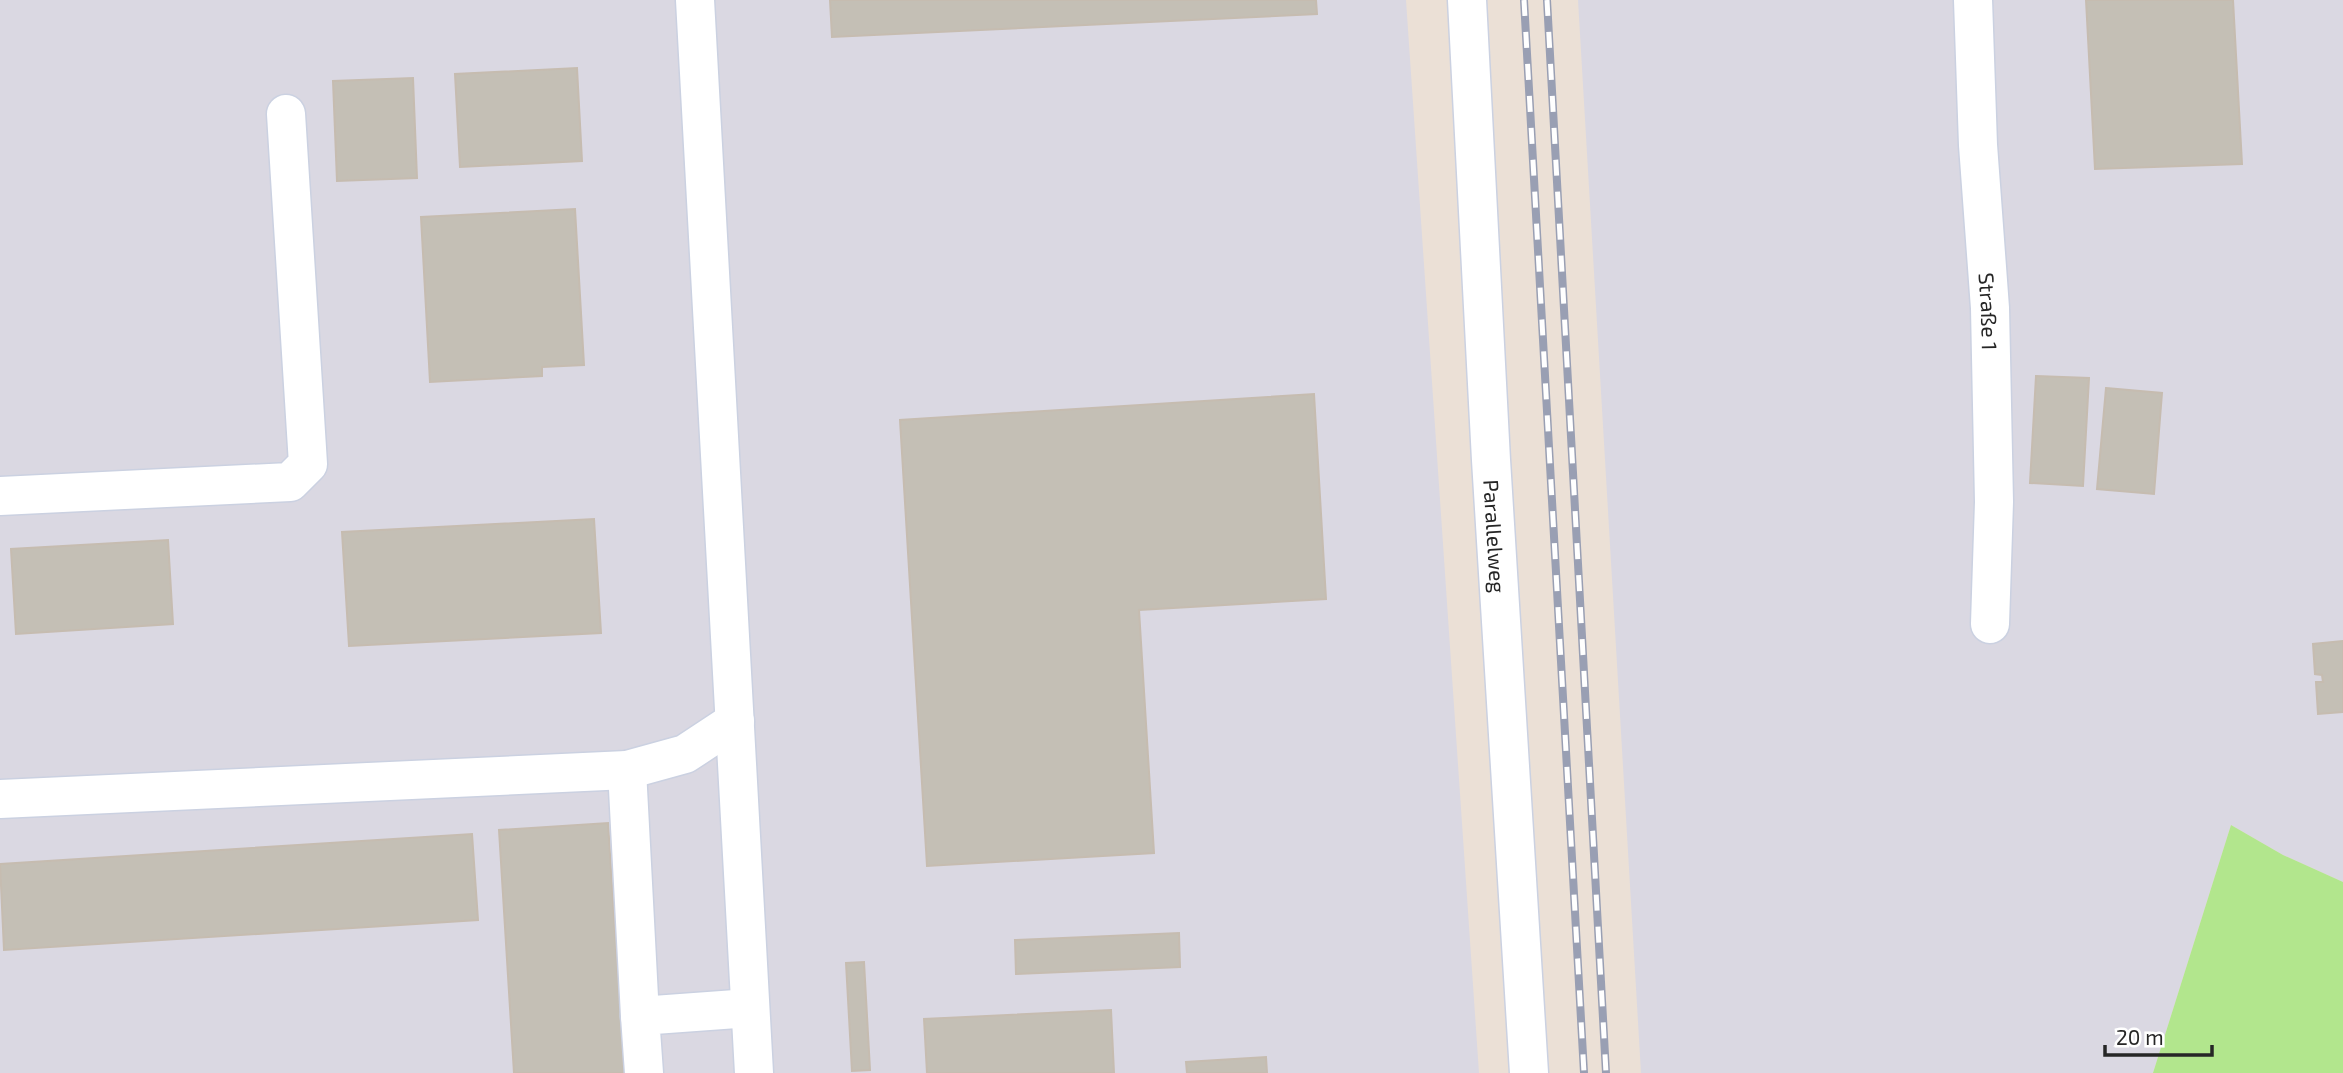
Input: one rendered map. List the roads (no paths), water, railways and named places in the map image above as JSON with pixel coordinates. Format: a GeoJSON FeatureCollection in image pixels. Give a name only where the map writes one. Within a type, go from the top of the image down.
{"type":"FeatureCollection","features":[{"type":"Feature","properties":{"kind":"street"},"geometry":{"type":"LineString","coordinates":[[695,0],[754,1073]]}},
{"type":"Feature","properties":{"kind":"street","name":"Parallelweg"},"geometry":{"type":"LineString","coordinates":[[1467,0],[1529,1073]]}},
{"type":"Feature","properties":{"kind":"street","name":"Straße 1"},"geometry":{"type":"LineString","coordinates":[[1973,0],[1978,145],[1990,308],[1994,502],[1990,624]]}},
{"type":"Feature","properties":{"kind":"street"},"geometry":{"type":"LineString","coordinates":[[0,496],[290,482],[308,464],[286,114]]}},
{"type":"Feature","properties":{"kind":"street"},"geometry":{"type":"LineString","coordinates":[[0,799],[627,770],[685,754],[735,721]]}},
{"type":"Feature","properties":{"kind":"street"},"geometry":{"type":"LineString","coordinates":[[627,770],[643,1073]]}},
{"type":"Feature","properties":{"kind":"street"},"geometry":{"type":"LineString","coordinates":[[640,1016],[750,1008]]}},
{"type":"Feature","properties":{"kind":"railway"},"geometry":{"type":"LineString","coordinates":[[1524,0],[1584,1073]]}},
{"type":"Feature","properties":{"kind":"railway"},"geometry":{"type":"LineString","coordinates":[[1547,0],[1606,1073]]}}]}
